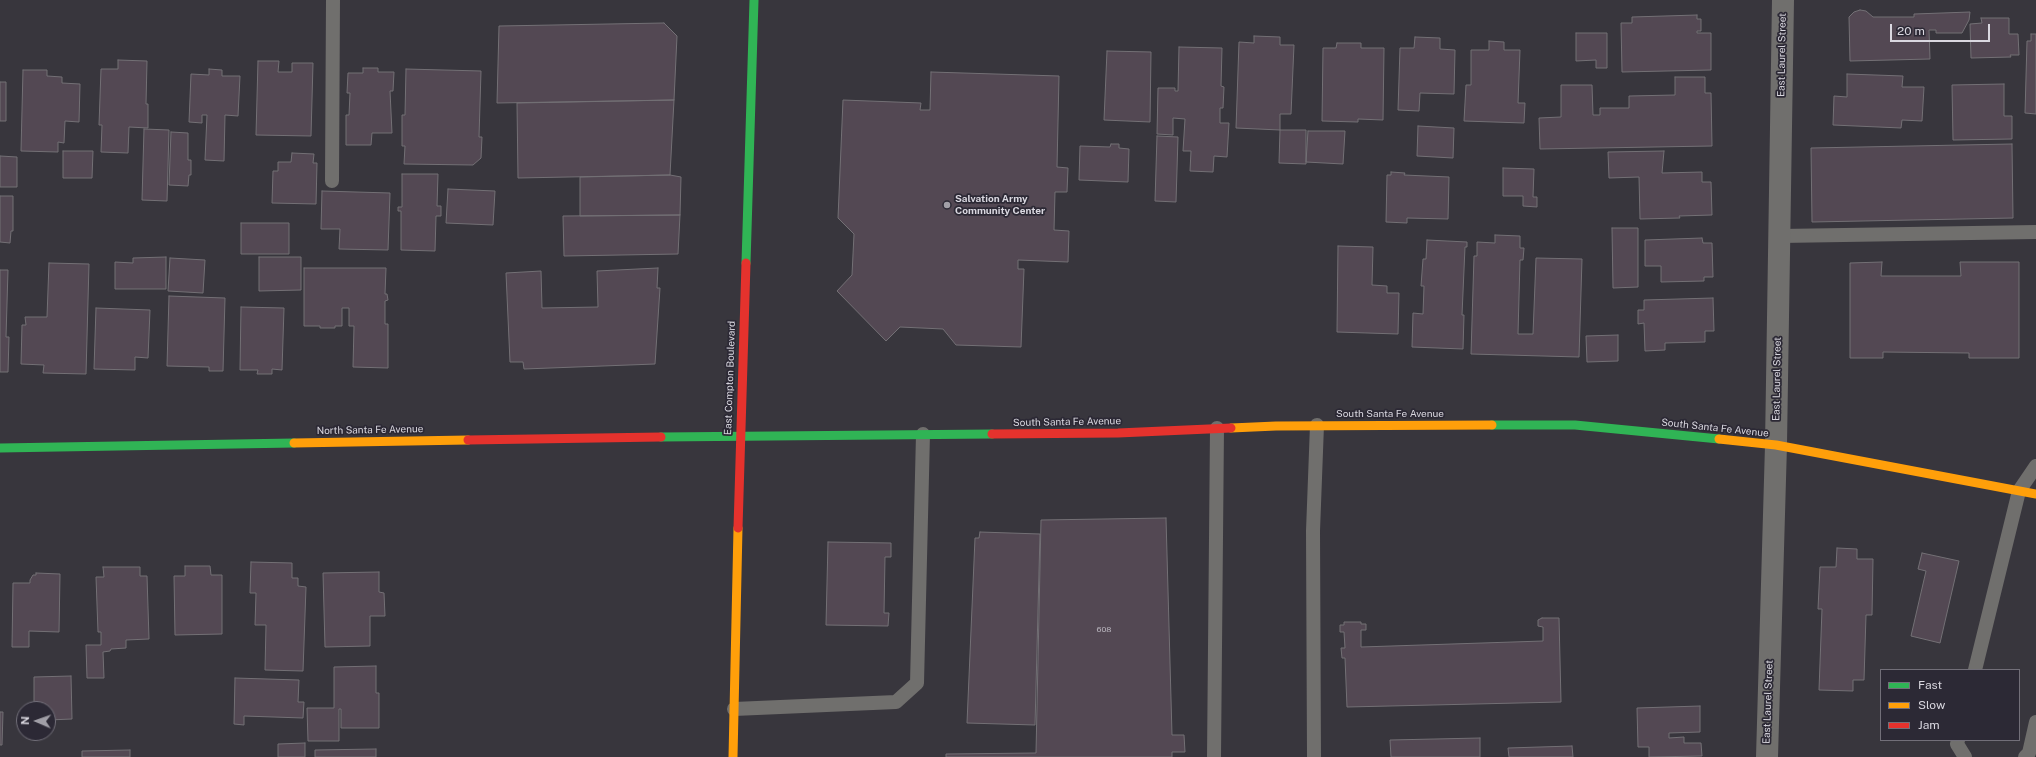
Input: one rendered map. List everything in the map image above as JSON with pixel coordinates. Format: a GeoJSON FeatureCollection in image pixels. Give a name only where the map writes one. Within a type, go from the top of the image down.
{"type":"FeatureCollection","features":[{"type":"Feature","properties":{"kind":"main road","name":"East Compton Boulevard"},"geometry":{"type":"LineString","coordinates":[[733,757],[740,436],[754,0]]}},
{"type":"Feature","properties":{"kind":"main road","name":"South Santa Fe Avenue"},"geometry":{"type":"LineString","coordinates":[[740,436],[1118,433],[1317,425],[1575,425],[1776,445],[2036,494]]}},
{"type":"Feature","properties":{"kind":"main road","name":"North Santa Fe Avenue"},"geometry":{"type":"LineString","coordinates":[[0,448],[740,436]]}},
{"type":"Feature","properties":{"kind":"street","name":"East Laurel Street"},"geometry":{"type":"LineString","coordinates":[[1767,757],[1776,445],[1783,0]]}},
{"type":"Feature","properties":{"kind":"lane"},"geometry":{"type":"LineString","coordinates":[[332,181],[333,0]]}},
{"type":"Feature","properties":{"kind":"lane"},"geometry":{"type":"LineString","coordinates":[[1780,236],[2036,232]]}},
{"type":"Feature","properties":{"kind":"lane"},"geometry":{"type":"LineString","coordinates":[[1314,757],[1314,531],[1317,425]]}},
{"type":"Feature","properties":{"kind":"lane"},"geometry":{"type":"LineString","coordinates":[[1214,757],[1217,428]]}},
{"type":"Feature","properties":{"kind":"lane"},"geometry":{"type":"LineString","coordinates":[[734,709],[896,702],[917,683],[923,434]]}},
{"type":"Feature","properties":{"kind":"lane"},"geometry":{"type":"LineString","coordinates":[[1975,669],[2019,490],[2036,466]]}},
{"type":"Feature","properties":{"kind":"lane"},"geometry":{"type":"LineString","coordinates":[[2025,757],[2029,753],[2036,722]]}},
{"type":"Feature","properties":{"kind":"lane"},"geometry":{"type":"LineString","coordinates":[[1958,741],[1957,744],[1965,757]]}},
{"type":"Feature","properties":{"kind":"building"},"geometry":{"type":"Polygon","coordinates":[[[1860,10],[1866,11],[1873,17],[1914,17],[1914,14],[1970,12],[1969,20],[1962,33],[1936,33],[1936,30],[1929,30],[1930,59],[1850,61],[1849,17],[1854,12],[1860,10]]]}},
{"type":"Feature","properties":{"kind":"building"},"geometry":{"type":"Polygon","coordinates":[[[1697,15],[1697,19],[1701,19],[1701,31],[1697,31],[1697,33],[1711,33],[1711,70],[1622,72],[1621,23],[1632,23],[1632,17],[1697,15]]]}},
{"type":"Feature","properties":{"kind":"building"},"geometry":{"type":"Polygon","coordinates":[[[1981,18],[2009,18],[2009,34],[2018,34],[2019,55],[2010,55],[2011,57],[1971,58],[1970,24],[1982,23],[1981,18]]]}},
{"type":"Feature","properties":{"kind":"building"},"geometry":{"type":"Polygon","coordinates":[[[664,23],[677,36],[674,100],[497,103],[499,26],[664,23]]]}},
{"type":"Feature","properties":{"kind":"building"},"geometry":{"type":"Polygon","coordinates":[[[1576,33],[1607,33],[1607,68],[1596,68],[1596,60],[1576,61],[1576,33]]]}},
{"type":"Feature","properties":{"kind":"building"},"geometry":{"type":"Polygon","coordinates":[[[2031,34],[2036,34],[2036,114],[2025,113],[2027,41],[2031,41],[2031,34]]]}},
{"type":"Feature","properties":{"kind":"building"},"geometry":{"type":"Polygon","coordinates":[[[1254,36],[1280,37],[1280,45],[1294,45],[1291,114],[1280,114],[1280,130],[1236,128],[1239,42],[1254,43],[1254,36]]]}},
{"type":"Feature","properties":{"kind":"building"},"geometry":{"type":"Polygon","coordinates":[[[1415,37],[1440,38],[1440,49],[1455,50],[1454,94],[1420,93],[1419,111],[1398,110],[1400,48],[1414,48],[1415,37]]]}},
{"type":"Feature","properties":{"kind":"building"},"geometry":{"type":"Polygon","coordinates":[[[1489,41],[1504,42],[1504,50],[1520,50],[1518,103],[1525,103],[1524,123],[1464,121],[1466,85],[1471,85],[1471,50],[1489,50],[1489,41]]]}},
{"type":"Feature","properties":{"kind":"building"},"geometry":{"type":"Polygon","coordinates":[[[1337,43],[1361,43],[1361,48],[1384,48],[1383,120],[1358,119],[1358,122],[1322,121],[1323,48],[1336,48],[1337,43]]]}},
{"type":"Feature","properties":{"kind":"building"},"geometry":{"type":"Polygon","coordinates":[[[1179,47],[1222,48],[1221,86],[1224,87],[1223,108],[1220,108],[1220,123],[1229,123],[1227,157],[1214,156],[1213,172],[1190,171],[1191,151],[1183,151],[1185,119],[1173,118],[1173,135],[1157,134],[1158,88],[1175,88],[1175,91],[1178,91],[1179,47]]]}},
{"type":"Feature","properties":{"kind":"building"},"geometry":{"type":"Polygon","coordinates":[[[1107,51],[1151,52],[1150,122],[1104,120],[1107,51]]]}},
{"type":"Feature","properties":{"kind":"building"},"geometry":{"type":"Polygon","coordinates":[[[118,60],[147,61],[146,104],[148,104],[148,128],[129,127],[128,153],[101,152],[102,125],[99,125],[101,69],[118,69],[118,60]]]}},
{"type":"Feature","properties":{"kind":"building"},"geometry":{"type":"Polygon","coordinates":[[[258,61],[279,61],[278,72],[292,72],[292,63],[313,63],[311,136],[256,135],[258,61]]]}},
{"type":"Feature","properties":{"kind":"building"},"geometry":{"type":"Polygon","coordinates":[[[363,68],[378,68],[378,72],[394,72],[393,91],[390,91],[392,133],[372,133],[371,145],[346,145],[346,115],[349,115],[350,93],[347,93],[348,73],[363,73],[363,68]]]}},
{"type":"Feature","properties":{"kind":"building"},"geometry":{"type":"Polygon","coordinates":[[[209,69],[222,70],[222,76],[240,76],[238,116],[225,115],[224,161],[205,160],[207,115],[202,115],[202,123],[189,122],[191,74],[209,75],[209,69]]]}},
{"type":"Feature","properties":{"kind":"building"},"geometry":{"type":"Polygon","coordinates":[[[406,69],[481,71],[479,137],[482,137],[481,158],[473,165],[404,164],[405,146],[402,146],[402,115],[405,115],[406,69]]]}},
{"type":"Feature","properties":{"kind":"building"},"geometry":{"type":"Polygon","coordinates":[[[23,70],[47,70],[47,76],[62,77],[62,83],[80,84],[79,122],[65,121],[64,143],[58,142],[58,152],[21,151],[23,70]]]}},
{"type":"Feature","properties":{"kind":"building","name":"Salvation Army Community Center"},"geometry":{"type":"Polygon","coordinates":[[[931,72],[1059,76],[1057,167],[1068,168],[1067,192],[1055,192],[1054,230],[1069,231],[1068,262],[1018,260],[1018,269],[1024,269],[1021,347],[956,345],[943,329],[900,327],[886,341],[837,291],[852,275],[854,234],[838,218],[843,100],[921,103],[920,110],[930,110],[931,72]]]}},
{"type":"Feature","properties":{"kind":"building"},"geometry":{"type":"Polygon","coordinates":[[[1847,74],[1903,76],[1902,87],[1924,87],[1922,121],[1902,120],[1901,128],[1833,125],[1834,96],[1847,97],[1847,74]]]}},
{"type":"Feature","properties":{"kind":"building"},"geometry":{"type":"Polygon","coordinates":[[[1675,77],[1705,77],[1705,93],[1711,93],[1712,146],[1540,149],[1539,118],[1561,117],[1561,85],[1592,85],[1593,115],[1600,115],[1600,108],[1629,108],[1629,96],[1675,95],[1675,77]]]}},
{"type":"Feature","properties":{"kind":"building"},"geometry":{"type":"Polygon","coordinates":[[[0,82],[6,82],[6,121],[0,121],[0,82]]]}},
{"type":"Feature","properties":{"kind":"building"},"geometry":{"type":"Polygon","coordinates":[[[2004,84],[2004,116],[2012,116],[2012,139],[1953,140],[1952,85],[2004,84]]]}},
{"type":"Feature","properties":{"kind":"building"},"geometry":{"type":"Polygon","coordinates":[[[674,100],[670,175],[518,178],[517,103],[674,100]]]}},
{"type":"Feature","properties":{"kind":"building"},"geometry":{"type":"Polygon","coordinates":[[[1418,126],[1454,128],[1453,158],[1417,156],[1418,126]]]}},
{"type":"Feature","properties":{"kind":"building"},"geometry":{"type":"Polygon","coordinates":[[[144,129],[169,130],[167,201],[142,200],[144,129]]]}},
{"type":"Feature","properties":{"kind":"building"},"geometry":{"type":"Polygon","coordinates":[[[1280,130],[1306,130],[1306,164],[1279,163],[1280,130]]]}},
{"type":"Feature","properties":{"kind":"building"},"geometry":{"type":"Polygon","coordinates":[[[1308,131],[1345,131],[1343,164],[1306,162],[1308,131]]]}},
{"type":"Feature","properties":{"kind":"building"},"geometry":{"type":"Polygon","coordinates":[[[171,132],[188,133],[188,160],[191,160],[191,175],[189,175],[188,186],[169,185],[171,132]]]}},
{"type":"Feature","properties":{"kind":"building"},"geometry":{"type":"Polygon","coordinates":[[[1157,136],[1178,137],[1176,202],[1155,201],[1157,136]]]}},
{"type":"Feature","properties":{"kind":"building"},"geometry":{"type":"Polygon","coordinates":[[[1111,144],[1119,144],[1119,148],[1129,149],[1128,182],[1079,180],[1080,146],[1110,147],[1111,144]]]}},
{"type":"Feature","properties":{"kind":"building"},"geometry":{"type":"Polygon","coordinates":[[[2012,144],[2013,218],[1812,222],[1811,148],[2012,144]]]}},
{"type":"Feature","properties":{"kind":"building"},"geometry":{"type":"Polygon","coordinates":[[[63,151],[93,151],[92,178],[63,178],[63,151]]]}},
{"type":"Feature","properties":{"kind":"building"},"geometry":{"type":"Polygon","coordinates":[[[1664,151],[1662,173],[1702,172],[1702,182],[1711,182],[1712,215],[1679,216],[1680,218],[1640,219],[1639,177],[1609,178],[1608,152],[1664,151]]]}},
{"type":"Feature","properties":{"kind":"building"},"geometry":{"type":"Polygon","coordinates":[[[292,153],[314,154],[313,163],[317,163],[316,204],[272,203],[273,171],[278,171],[278,162],[291,162],[292,153]]]}},
{"type":"Feature","properties":{"kind":"building"},"geometry":{"type":"Polygon","coordinates":[[[0,156],[17,157],[17,187],[0,187],[0,156]]]}},
{"type":"Feature","properties":{"kind":"building"},"geometry":{"type":"Polygon","coordinates":[[[1503,168],[1534,169],[1533,197],[1537,197],[1537,207],[1523,206],[1523,196],[1503,196],[1503,168]]]}},
{"type":"Feature","properties":{"kind":"building"},"geometry":{"type":"Polygon","coordinates":[[[1391,172],[1405,173],[1404,175],[1449,177],[1448,219],[1407,218],[1407,223],[1386,222],[1387,175],[1391,175],[1391,172]]]}},
{"type":"Feature","properties":{"kind":"building"},"geometry":{"type":"Polygon","coordinates":[[[402,174],[438,174],[437,206],[441,206],[441,216],[436,216],[435,251],[401,250],[401,211],[398,211],[398,207],[402,207],[402,174]]]}},
{"type":"Feature","properties":{"kind":"building"},"geometry":{"type":"Polygon","coordinates":[[[670,175],[681,177],[680,215],[580,216],[580,177],[670,175]]]}},
{"type":"Feature","properties":{"kind":"building"},"geometry":{"type":"Polygon","coordinates":[[[448,189],[495,191],[493,225],[446,223],[448,189]]]}},
{"type":"Feature","properties":{"kind":"building"},"geometry":{"type":"Polygon","coordinates":[[[322,191],[390,193],[388,250],[339,249],[340,229],[321,229],[322,191]]]}},
{"type":"Feature","properties":{"kind":"building"},"geometry":{"type":"Polygon","coordinates":[[[0,196],[13,196],[13,231],[11,231],[10,243],[0,242],[0,196]]]}},
{"type":"Feature","properties":{"kind":"building"},"geometry":{"type":"Polygon","coordinates":[[[680,215],[678,254],[564,256],[563,216],[680,215]]]}},
{"type":"Feature","properties":{"kind":"building"},"geometry":{"type":"Polygon","coordinates":[[[241,223],[289,223],[289,254],[241,254],[241,223]]]}},
{"type":"Feature","properties":{"kind":"building"},"geometry":{"type":"Polygon","coordinates":[[[1612,228],[1638,228],[1638,287],[1613,288],[1612,228]]]}},
{"type":"Feature","properties":{"kind":"building"},"geometry":{"type":"Polygon","coordinates":[[[1495,235],[1520,236],[1520,248],[1524,248],[1523,260],[1520,260],[1518,334],[1533,334],[1536,258],[1582,259],[1579,357],[1471,354],[1474,256],[1477,256],[1477,242],[1495,243],[1495,235]]]}},
{"type":"Feature","properties":{"kind":"building"},"geometry":{"type":"Polygon","coordinates":[[[1702,238],[1703,243],[1712,243],[1713,277],[1704,277],[1704,281],[1661,282],[1661,266],[1645,266],[1645,240],[1702,238]]]}},
{"type":"Feature","properties":{"kind":"building"},"geometry":{"type":"Polygon","coordinates":[[[1427,240],[1467,242],[1467,247],[1465,247],[1462,315],[1464,315],[1463,349],[1412,347],[1413,313],[1423,314],[1424,286],[1421,286],[1423,259],[1426,259],[1427,240]]]}},
{"type":"Feature","properties":{"kind":"building"},"geometry":{"type":"Polygon","coordinates":[[[1338,246],[1373,247],[1372,285],[1387,286],[1387,293],[1399,293],[1398,334],[1337,332],[1338,246]]]}},
{"type":"Feature","properties":{"kind":"building"},"geometry":{"type":"Polygon","coordinates":[[[166,257],[166,289],[115,289],[115,262],[133,263],[133,258],[166,257]]]}},
{"type":"Feature","properties":{"kind":"building"},"geometry":{"type":"Polygon","coordinates":[[[259,257],[301,257],[301,290],[259,291],[259,257]]]}},
{"type":"Feature","properties":{"kind":"building"},"geometry":{"type":"Polygon","coordinates":[[[170,258],[205,260],[203,293],[168,291],[170,258]]]}},
{"type":"Feature","properties":{"kind":"building"},"geometry":{"type":"Polygon","coordinates":[[[1882,262],[1881,276],[1961,276],[1960,262],[2019,262],[2019,358],[1969,358],[1969,353],[1883,352],[1883,358],[1850,358],[1850,263],[1882,262]]]}},
{"type":"Feature","properties":{"kind":"building"},"geometry":{"type":"Polygon","coordinates":[[[49,263],[89,264],[86,374],[43,373],[44,365],[21,364],[22,325],[26,325],[25,317],[47,317],[49,263]]]}},
{"type":"Feature","properties":{"kind":"building"},"geometry":{"type":"Polygon","coordinates":[[[304,268],[386,268],[385,294],[387,294],[388,300],[385,301],[385,324],[388,324],[388,368],[353,367],[354,326],[349,326],[349,308],[342,308],[342,326],[335,326],[335,328],[320,328],[320,326],[304,326],[304,268]]]}},
{"type":"Feature","properties":{"kind":"building"},"geometry":{"type":"Polygon","coordinates":[[[658,268],[657,288],[660,288],[655,364],[524,369],[523,362],[510,362],[506,273],[541,271],[542,308],[598,307],[597,271],[658,268]]]}},
{"type":"Feature","properties":{"kind":"building"},"geometry":{"type":"Polygon","coordinates":[[[0,270],[8,270],[6,337],[9,337],[8,372],[0,372],[0,270]]]}},
{"type":"Feature","properties":{"kind":"building"},"geometry":{"type":"Polygon","coordinates":[[[169,296],[225,298],[223,371],[209,371],[209,367],[167,366],[169,296]]]}},
{"type":"Feature","properties":{"kind":"building"},"geometry":{"type":"Polygon","coordinates":[[[1713,298],[1714,331],[1705,331],[1705,342],[1665,343],[1665,350],[1645,351],[1644,323],[1638,324],[1638,310],[1644,310],[1644,300],[1713,298]]]}},
{"type":"Feature","properties":{"kind":"building"},"geometry":{"type":"Polygon","coordinates":[[[241,307],[284,308],[282,370],[272,369],[272,374],[257,374],[258,370],[240,370],[241,307]]]}},
{"type":"Feature","properties":{"kind":"building"},"geometry":{"type":"Polygon","coordinates":[[[96,308],[150,310],[148,358],[135,357],[135,370],[94,369],[96,308]]]}},
{"type":"Feature","properties":{"kind":"building"},"geometry":{"type":"Polygon","coordinates":[[[1618,335],[1618,361],[1587,362],[1586,336],[1618,335]]]}},
{"type":"Feature","properties":{"kind":"building"},"geometry":{"type":"Polygon","coordinates":[[[1166,518],[1172,735],[1184,735],[1185,752],[1172,752],[1172,757],[946,757],[946,754],[1036,753],[1041,520],[1166,518]]]}},
{"type":"Feature","properties":{"kind":"building"},"geometry":{"type":"Polygon","coordinates":[[[980,532],[1040,534],[1035,725],[967,723],[975,538],[979,538],[980,532]]]}},
{"type":"Feature","properties":{"kind":"building"},"geometry":{"type":"Polygon","coordinates":[[[828,542],[891,543],[891,557],[885,557],[884,613],[889,613],[888,626],[826,625],[828,542]]]}},
{"type":"Feature","properties":{"kind":"building"},"geometry":{"type":"Polygon","coordinates":[[[1837,548],[1857,549],[1857,559],[1873,559],[1872,615],[1866,615],[1864,680],[1853,680],[1853,691],[1819,690],[1822,609],[1818,609],[1820,567],[1836,567],[1837,548]]]}},
{"type":"Feature","properties":{"kind":"building"},"geometry":{"type":"Polygon","coordinates":[[[1922,553],[1959,561],[1940,643],[1911,636],[1926,571],[1918,569],[1922,553]]]}},
{"type":"Feature","properties":{"kind":"building"},"geometry":{"type":"Polygon","coordinates":[[[251,562],[292,563],[292,578],[298,578],[298,586],[306,587],[303,671],[265,670],[266,625],[255,625],[256,593],[250,593],[251,562]]]}},
{"type":"Feature","properties":{"kind":"building"},"geometry":{"type":"Polygon","coordinates":[[[185,566],[210,566],[211,575],[222,575],[222,634],[175,635],[174,576],[185,576],[185,566]]]}},
{"type":"Feature","properties":{"kind":"building"},"geometry":{"type":"Polygon","coordinates":[[[103,567],[140,567],[140,576],[147,576],[149,639],[126,640],[126,648],[111,649],[110,651],[103,652],[104,678],[87,678],[86,645],[101,645],[101,632],[98,632],[96,577],[104,577],[103,567]]]}},
{"type":"Feature","properties":{"kind":"building"},"geometry":{"type":"Polygon","coordinates":[[[379,572],[379,592],[384,593],[385,616],[370,616],[370,646],[325,647],[323,573],[379,572]]]}},
{"type":"Feature","properties":{"kind":"building"},"geometry":{"type":"Polygon","coordinates":[[[36,573],[60,574],[59,632],[29,631],[29,647],[12,647],[13,583],[30,583],[33,575],[36,575],[36,573]]]}},
{"type":"Feature","properties":{"kind":"building"},"geometry":{"type":"Polygon","coordinates":[[[1542,618],[1559,618],[1561,702],[1347,707],[1345,658],[1342,658],[1341,648],[1345,648],[1344,632],[1340,632],[1340,625],[1344,625],[1344,622],[1361,622],[1361,624],[1366,624],[1366,630],[1361,630],[1361,647],[1543,641],[1543,627],[1538,626],[1538,620],[1542,618]]]}},
{"type":"Feature","properties":{"kind":"building"},"geometry":{"type":"Polygon","coordinates":[[[376,666],[376,693],[379,693],[379,728],[341,728],[341,709],[339,709],[339,741],[308,741],[307,708],[334,708],[334,667],[376,666]]]}},
{"type":"Feature","properties":{"kind":"building"},"geometry":{"type":"Polygon","coordinates":[[[71,676],[72,719],[56,720],[56,701],[34,701],[34,677],[71,676]]]}},
{"type":"Feature","properties":{"kind":"building"},"geometry":{"type":"Polygon","coordinates":[[[235,678],[299,680],[298,702],[304,702],[303,718],[244,716],[244,725],[234,724],[235,678]]]}},
{"type":"Feature","properties":{"kind":"building"},"geometry":{"type":"Polygon","coordinates":[[[1700,706],[1700,732],[1669,733],[1669,738],[1684,737],[1684,743],[1701,743],[1702,756],[1649,757],[1649,747],[1638,747],[1637,708],[1700,706]]]}},
{"type":"Feature","properties":{"kind":"building"},"geometry":{"type":"Polygon","coordinates":[[[0,712],[3,712],[2,745],[0,745],[0,712]]]}},
{"type":"Feature","properties":{"kind":"building"},"geometry":{"type":"Polygon","coordinates":[[[1480,738],[1480,757],[1391,757],[1390,740],[1480,738]]]}},
{"type":"Feature","properties":{"kind":"building"},"geometry":{"type":"Polygon","coordinates":[[[305,743],[305,757],[278,757],[278,744],[305,743]]]}},
{"type":"Feature","properties":{"kind":"building"},"geometry":{"type":"Polygon","coordinates":[[[1572,746],[1573,757],[1509,757],[1508,748],[1572,746]]]}},
{"type":"Feature","properties":{"kind":"building"},"geometry":{"type":"Polygon","coordinates":[[[376,749],[376,757],[315,757],[315,750],[376,749]]]}},
{"type":"Feature","properties":{"kind":"building"},"geometry":{"type":"Polygon","coordinates":[[[130,750],[130,757],[82,757],[82,751],[130,750]]]}},
{"type":"Feature","properties":{"kind":"traffic: fast"},"geometry":{"type":"LineString","coordinates":[[746,263],[754,0]]}},
{"type":"Feature","properties":{"kind":"traffic: fast"},"geometry":{"type":"LineString","coordinates":[[1492,425],[1575,425],[1719,439]]}},
{"type":"Feature","properties":{"kind":"traffic: fast"},"geometry":{"type":"LineString","coordinates":[[661,437],[992,434]]}},
{"type":"Feature","properties":{"kind":"traffic: fast"},"geometry":{"type":"LineString","coordinates":[[0,448],[294,443]]}},
{"type":"Feature","properties":{"kind":"traffic: slow"},"geometry":{"type":"LineString","coordinates":[[1231,428],[1276,426],[1492,425]]}},
{"type":"Feature","properties":{"kind":"traffic: slow"},"geometry":{"type":"LineString","coordinates":[[1719,439],[1776,445],[2036,494]]}},
{"type":"Feature","properties":{"kind":"traffic: slow"},"geometry":{"type":"LineString","coordinates":[[294,443],[468,440]]}},
{"type":"Feature","properties":{"kind":"traffic: slow"},"geometry":{"type":"LineString","coordinates":[[733,757],[738,528]]}},
{"type":"Feature","properties":{"kind":"traffic: jam"},"geometry":{"type":"LineString","coordinates":[[738,528],[746,263]]}},
{"type":"Feature","properties":{"kind":"traffic: jam"},"geometry":{"type":"LineString","coordinates":[[992,434],[1118,433],[1231,428]]}},
{"type":"Feature","properties":{"kind":"traffic: jam"},"geometry":{"type":"LineString","coordinates":[[468,440],[661,437]]}},
{"type":"Feature","properties":{"kind":"place","name":"Salvation Army Community Center"},"geometry":{"type":"Point","coordinates":[947,205]}}]}
